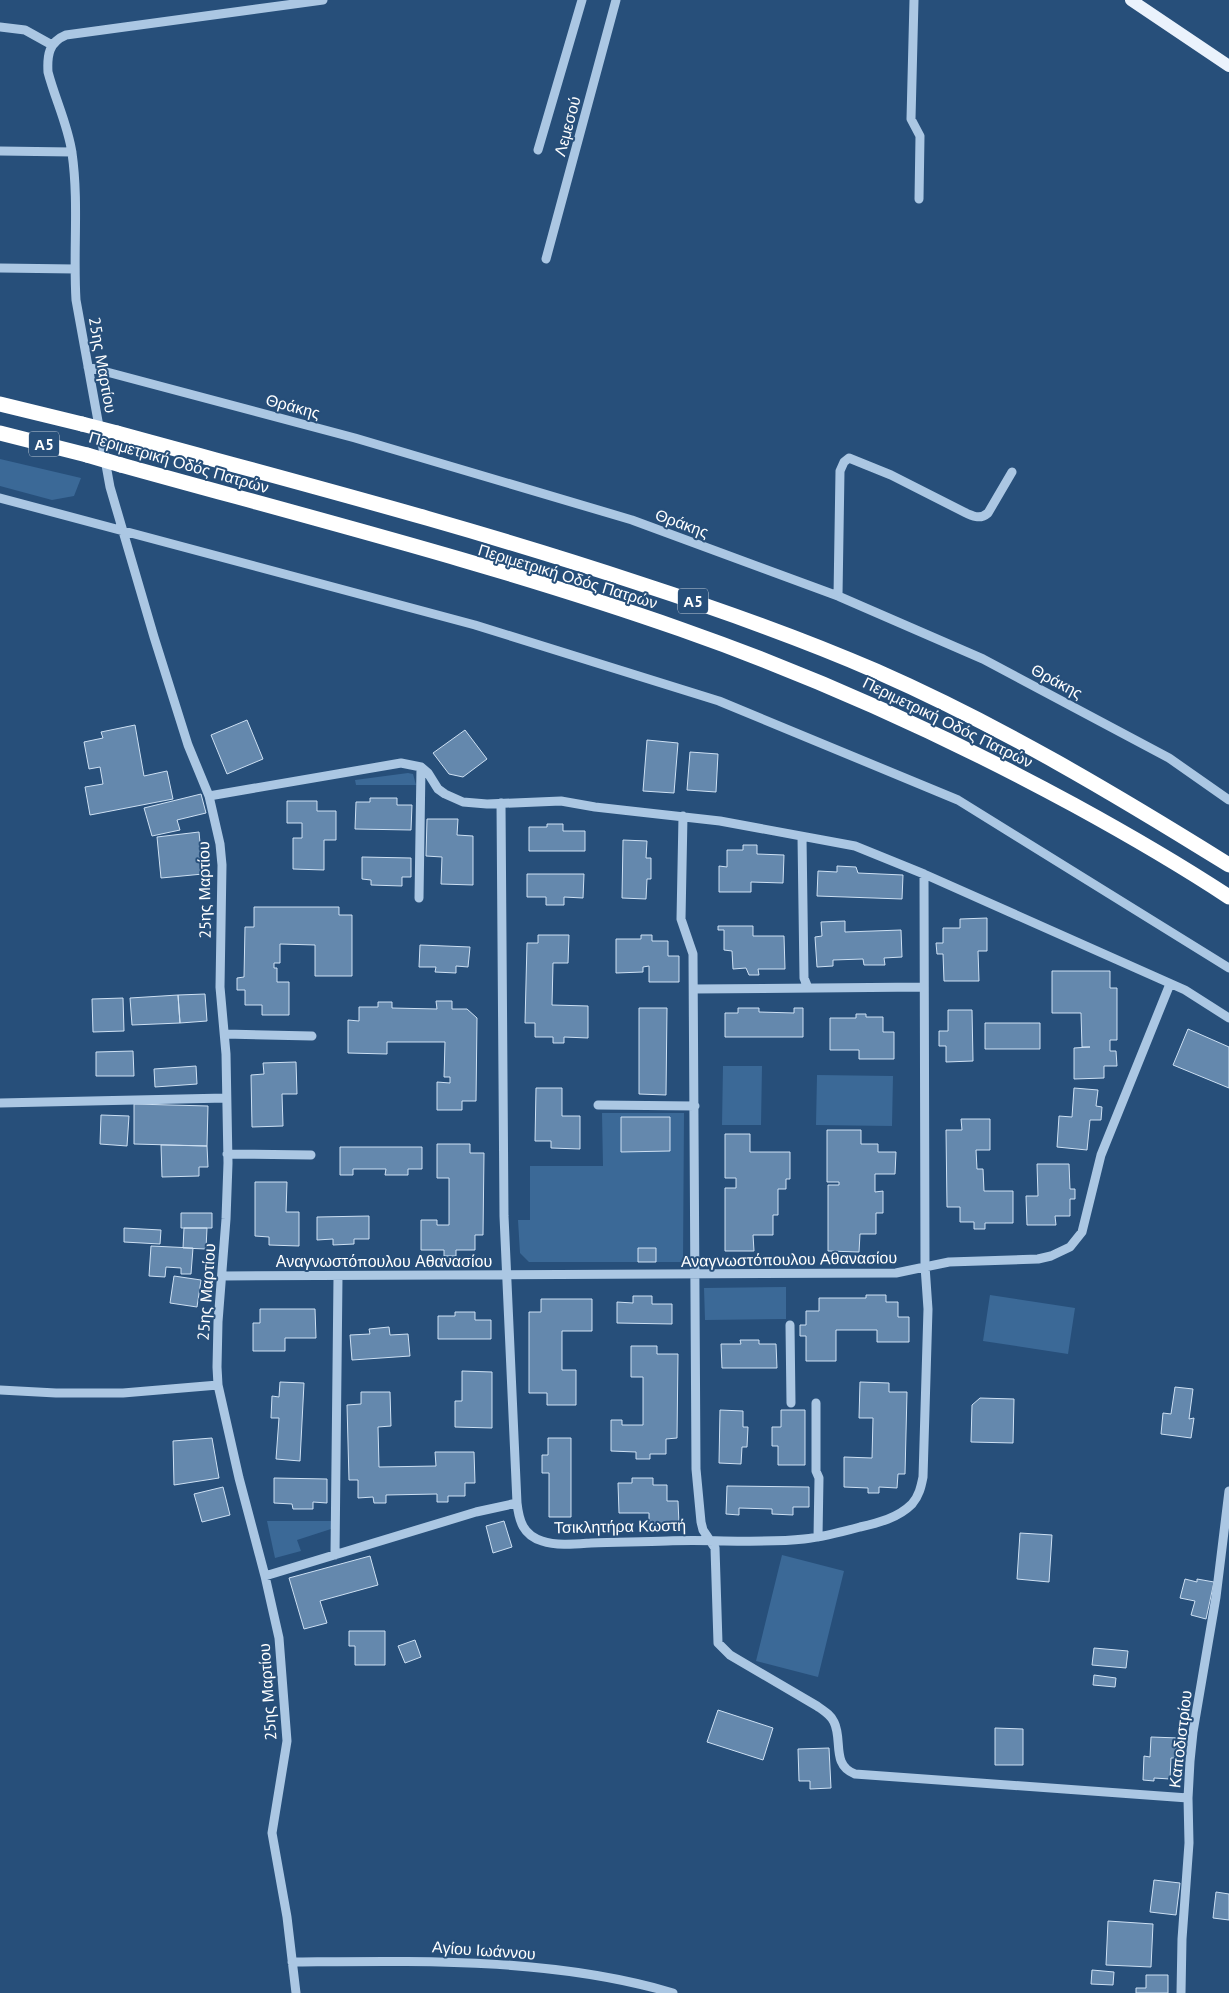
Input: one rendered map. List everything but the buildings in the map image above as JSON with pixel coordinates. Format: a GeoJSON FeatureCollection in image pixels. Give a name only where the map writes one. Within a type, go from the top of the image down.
{"type":"FeatureCollection","features":[{"type":"Feature","properties":{"kind":"highway","name":"Περιμετρική Οδός Πατρών"},"geometry":{"type":"LineString","coordinates":[[0,404],[117,433],[422,516],[554,555],[690,600],[789,636],[876,671],[1032,748],[1229,865]]}},
{"type":"Feature","properties":{"kind":"highway","name":"Περιμετρική Οδός Πατρών"},"geometry":{"type":"LineString","coordinates":[[0,433],[122,464],[413,546],[680,629],[861,699],[949,740],[1120,830],[1229,897]]}},
{"type":"Feature","properties":{"kind":"main road"},"geometry":{"type":"LineString","coordinates":[[1132,0],[1229,66]]}},
{"type":"Feature","properties":{"kind":"street"},"geometry":{"type":"LineString","coordinates":[[0,27],[25,30],[52,45],[56,40],[66,35],[323,0]]}},
{"type":"Feature","properties":{"kind":"street"},"geometry":{"type":"LineString","coordinates":[[538,150],[582,0]]}},
{"type":"Feature","properties":{"kind":"street","name":"Λεμεσού"},"geometry":{"type":"LineString","coordinates":[[546,260],[616,0]]}},
{"type":"Feature","properties":{"kind":"street"},"geometry":{"type":"LineString","coordinates":[[914,0],[911,119],[920,136],[919,199]]}},
{"type":"Feature","properties":{"kind":"street","name":"25ης Μαρτίου"},"geometry":{"type":"LineString","coordinates":[[52,45],[48,57],[48,72],[72,152],[76,198],[76,300],[110,487],[188,745],[209,796],[220,844],[222,865],[220,987],[225,1034],[227,1206],[216,1346],[218,1385],[239,1478],[277,1626],[283,1676],[287,1741],[272,1833],[296,1993]]}},
{"type":"Feature","properties":{"kind":"street"},"geometry":{"type":"LineString","coordinates":[[0,151],[72,152]]}},
{"type":"Feature","properties":{"kind":"street"},"geometry":{"type":"LineString","coordinates":[[0,268],[75,269]]}},
{"type":"Feature","properties":{"kind":"street","name":"Θράκης"},"geometry":{"type":"LineString","coordinates":[[88,368],[355,438],[632,520],[838,596],[983,659],[1169,758],[1229,800]]}},
{"type":"Feature","properties":{"kind":"street"},"geometry":{"type":"LineString","coordinates":[[838,596],[840,471],[844,462],[849,458],[874,467],[964,512],[978,517],[984,517],[988,514],[1012,472]]}},
{"type":"Feature","properties":{"kind":"street"},"geometry":{"type":"LineString","coordinates":[[0,498],[475,625],[719,701],[958,800],[1229,968]]}},
{"type":"Feature","properties":{"kind":"street"},"geometry":{"type":"LineString","coordinates":[[209,796],[401,763],[421,767],[428,773],[438,789],[452,798],[474,803],[561,800],[595,807],[737,823],[855,846],[924,874],[1170,984],[1197,997],[1229,1018]]}},
{"type":"Feature","properties":{"kind":"street"},"geometry":{"type":"LineString","coordinates":[[419,898],[421,767]]}},
{"type":"Feature","properties":{"kind":"street","name":"Τσικλητήρα Κωστή"},"geometry":{"type":"LineString","coordinates":[[501,803],[506,1276],[510,1312],[517,1503],[519,1520],[524,1530],[532,1537],[552,1544],[709,1539],[772,1541],[818,1537],[883,1521],[904,1511],[913,1503],[920,1492],[923,1477],[928,1310],[925,1266]]}},
{"type":"Feature","properties":{"kind":"street"},"geometry":{"type":"LineString","coordinates":[[683,816],[681,918],[693,954],[694,989],[696,1469],[701,1522],[703,1530],[715,1548],[718,1643],[730,1655],[817,1706],[830,1716],[836,1727],[841,1761],[850,1772],[855,1774],[1188,1798]]}},
{"type":"Feature","properties":{"kind":"street"},"geometry":{"type":"LineString","coordinates":[[802,836],[804,978],[808,988]]}},
{"type":"Feature","properties":{"kind":"street"},"geometry":{"type":"LineString","coordinates":[[924,874],[925,1266]]}},
{"type":"Feature","properties":{"kind":"street","name":"Αναγνωστόπουλου Αθανασίου"},"geometry":{"type":"LineString","coordinates":[[222,1276],[904,1273],[925,1266],[949,1262],[1038,1259],[1062,1252],[1076,1241],[1082,1232],[1101,1155],[1170,984]]}},
{"type":"Feature","properties":{"kind":"street"},"geometry":{"type":"LineString","coordinates":[[694,989],[924,987]]}},
{"type":"Feature","properties":{"kind":"street"},"geometry":{"type":"LineString","coordinates":[[225,1034],[312,1036]]}},
{"type":"Feature","properties":{"kind":"street"},"geometry":{"type":"LineString","coordinates":[[0,1102],[226,1098]]}},
{"type":"Feature","properties":{"kind":"street"},"geometry":{"type":"LineString","coordinates":[[598,1105],[695,1106]]}},
{"type":"Feature","properties":{"kind":"street"},"geometry":{"type":"LineString","coordinates":[[227,1154],[311,1155]]}},
{"type":"Feature","properties":{"kind":"street"},"geometry":{"type":"LineString","coordinates":[[335,1555],[338,1276]]}},
{"type":"Feature","properties":{"kind":"street"},"geometry":{"type":"LineString","coordinates":[[790,1325],[791,1403]]}},
{"type":"Feature","properties":{"kind":"street"},"geometry":{"type":"LineString","coordinates":[[0,1390],[56,1393],[124,1393],[218,1385]]}},
{"type":"Feature","properties":{"kind":"street"},"geometry":{"type":"LineString","coordinates":[[816,1403],[816,1471],[819,1478],[818,1537]]}},
{"type":"Feature","properties":{"kind":"street","name":"Καποδιστρίου"},"geometry":{"type":"LineString","coordinates":[[1182,1993],[1182,1946],[1189,1843],[1188,1798],[1193,1732],[1216,1597],[1229,1491]]}},
{"type":"Feature","properties":{"kind":"street"},"geometry":{"type":"LineString","coordinates":[[265,1576],[476,1512],[517,1503]]}},
{"type":"Feature","properties":{"kind":"street","name":"Αγίου Ιωάννου"},"geometry":{"type":"LineString","coordinates":[[292,1962],[425,1961],[533,1968],[620,1979],[673,1993]]}},
{"type":"Feature","properties":{"kind":"shaded area"},"geometry":{"type":"Polygon","coordinates":[[[0,459],[81,478],[74,496],[52,500],[0,486],[0,459]]]}},
{"type":"Feature","properties":{"kind":"shaded area"},"geometry":{"type":"Polygon","coordinates":[[[408,773],[413,774],[416,785],[356,785],[355,780],[408,773]]]}},
{"type":"Feature","properties":{"kind":"shaded area"},"geometry":{"type":"Polygon","coordinates":[[[723,1066],[762,1066],[761,1125],[722,1125],[723,1066]]]}},
{"type":"Feature","properties":{"kind":"shaded area"},"geometry":{"type":"Polygon","coordinates":[[[817,1075],[893,1076],[892,1126],[816,1125],[817,1075]]]}},
{"type":"Feature","properties":{"kind":"shaded area"},"geometry":{"type":"Polygon","coordinates":[[[602,1113],[684,1113],[683,1262],[529,1262],[520,1253],[518,1220],[530,1220],[530,1166],[603,1166],[602,1113]]]}},
{"type":"Feature","properties":{"kind":"shaded area"},"geometry":{"type":"Polygon","coordinates":[[[786,1287],[786,1319],[705,1320],[704,1288],[786,1287]]]}},
{"type":"Feature","properties":{"kind":"shaded area"},"geometry":{"type":"Polygon","coordinates":[[[990,1295],[1075,1308],[1068,1354],[983,1341],[990,1295]]]}},
{"type":"Feature","properties":{"kind":"shaded area"},"geometry":{"type":"Polygon","coordinates":[[[267,1521],[331,1521],[331,1529],[297,1540],[301,1551],[275,1558],[267,1521]]]}},
{"type":"Feature","properties":{"kind":"shaded area"},"geometry":{"type":"Polygon","coordinates":[[[782,1555],[844,1571],[818,1677],[756,1661],[782,1555]]]}}]}
